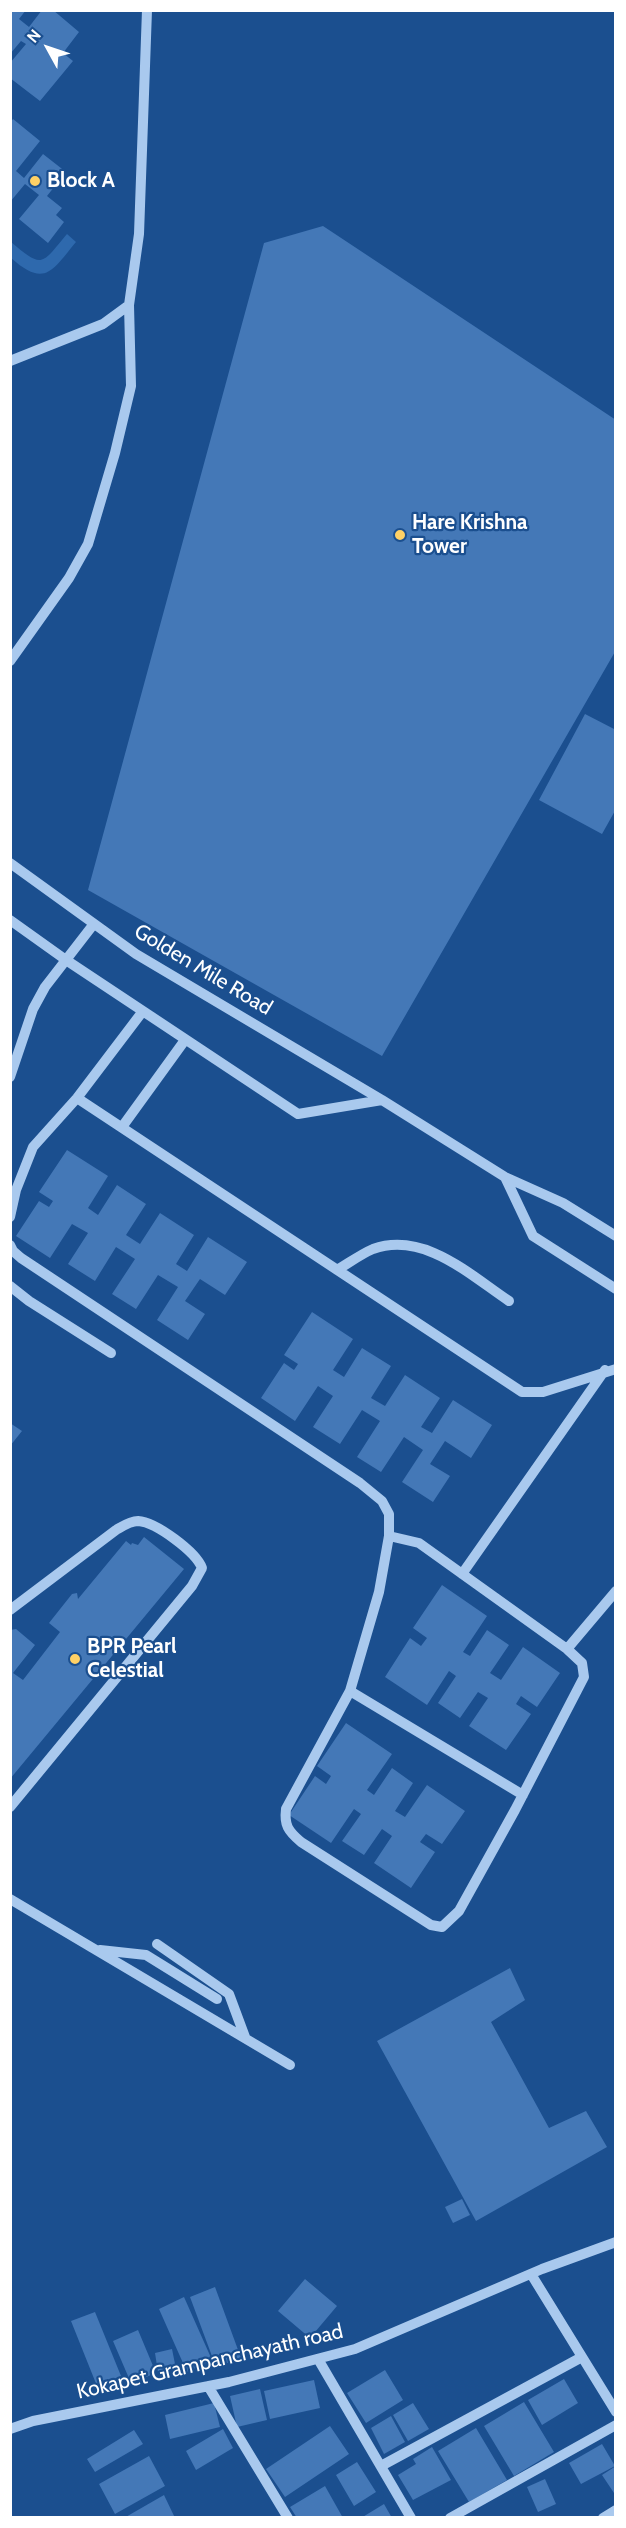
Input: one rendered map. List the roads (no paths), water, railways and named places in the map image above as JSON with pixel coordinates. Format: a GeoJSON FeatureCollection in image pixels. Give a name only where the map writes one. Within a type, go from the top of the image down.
{"type":"FeatureCollection","features":[{"type":"Feature","properties":{"kind":"street"},"geometry":{"type":"LineString","coordinates":[[10,661],[69,578],[88,544],[115,453],[130,386],[129,305],[139,234],[147,10]]}},
{"type":"Feature","properties":{"kind":"street"},"geometry":{"type":"LineString","coordinates":[[10,361],[103,324],[129,305]]}},
{"type":"Feature","properties":{"kind":"street","name":"Golden Mile Road"},"geometry":{"type":"LineString","coordinates":[[10,863],[136,954],[382,1100],[505,1177],[563,1203],[615,1236]]}},
{"type":"Feature","properties":{"kind":"street"},"geometry":{"type":"LineString","coordinates":[[10,920],[66,960],[298,1114],[382,1100]]}},
{"type":"Feature","properties":{"kind":"street"},"geometry":{"type":"LineString","coordinates":[[10,1077],[33,1009],[45,987],[93,925]]}},
{"type":"Feature","properties":{"kind":"street"},"geometry":{"type":"LineString","coordinates":[[10,1217],[16,1190],[33,1147],[77,1098],[143,1011]]}},
{"type":"Feature","properties":{"kind":"street"},"geometry":{"type":"LineString","coordinates":[[122,1127],[185,1040]]}},
{"type":"Feature","properties":{"kind":"street"},"geometry":{"type":"LineString","coordinates":[[77,1098],[522,1392],[543,1392],[610,1370]]}},
{"type":"Feature","properties":{"kind":"street"},"geometry":{"type":"LineString","coordinates":[[505,1177],[533,1236],[615,1289]]}},
{"type":"Feature","properties":{"kind":"street"},"geometry":{"type":"LineString","coordinates":[[337,1270],[373,1249],[396,1244],[411,1244],[443,1258],[509,1301]]}},
{"type":"Feature","properties":{"kind":"street"},"geometry":{"type":"LineString","coordinates":[[10,1245],[21,1258],[360,1483],[382,1501],[389,1514],[389,1536],[379,1592],[350,1691],[286,1809],[285,1821],[289,1832],[301,1842],[431,1925],[442,1927],[459,1911],[584,1677],[582,1663],[567,1649],[419,1543],[389,1536]]}},
{"type":"Feature","properties":{"kind":"street"},"geometry":{"type":"LineString","coordinates":[[10,1286],[29,1301],[111,1353]]}},
{"type":"Feature","properties":{"kind":"street"},"geometry":{"type":"LineString","coordinates":[[462,1574],[610,1370]]}},
{"type":"Feature","properties":{"kind":"street"},"geometry":{"type":"LineString","coordinates":[[10,1610],[128,1523],[138,1521],[159,1529],[192,1552],[202,1569],[192,1586],[10,1808]]}},
{"type":"Feature","properties":{"kind":"street"},"geometry":{"type":"LineString","coordinates":[[567,1649],[615,1591]]}},
{"type":"Feature","properties":{"kind":"street"},"geometry":{"type":"LineString","coordinates":[[350,1691],[523,1795]]}},
{"type":"Feature","properties":{"kind":"street"},"geometry":{"type":"LineString","coordinates":[[10,1899],[290,2065]]}},
{"type":"Feature","properties":{"kind":"street"},"geometry":{"type":"LineString","coordinates":[[157,1944],[229,1994],[245,2037]]}},
{"type":"Feature","properties":{"kind":"street"},"geometry":{"type":"LineString","coordinates":[[96,1950],[146,1955],[217,1999]]}},
{"type":"Feature","properties":{"kind":"street","name":"Kokapet Grampanchayath road"},"geometry":{"type":"LineString","coordinates":[[10,2429],[33,2421],[208,2386],[355,2349],[531,2274],[615,2242]]}},
{"type":"Feature","properties":{"kind":"street"},"geometry":{"type":"LineString","coordinates":[[531,2274],[615,2412]]}},
{"type":"Feature","properties":{"kind":"street"},"geometry":{"type":"LineString","coordinates":[[381,2466],[582,2357]]}},
{"type":"Feature","properties":{"kind":"street"},"geometry":{"type":"LineString","coordinates":[[318,2359],[411,2517]]}},
{"type":"Feature","properties":{"kind":"street"},"geometry":{"type":"LineString","coordinates":[[208,2386],[288,2517]]}},
{"type":"Feature","properties":{"kind":"street"},"geometry":{"type":"LineString","coordinates":[[450,2517],[615,2425]]}},
{"type":"Feature","properties":{"kind":"street"},"geometry":{"type":"LineString","coordinates":[[603,2517],[615,2510]]}},
{"type":"Feature","properties":{"kind":"place","name":"Block A"},"geometry":{"type":"Point","coordinates":[35,181]}},
{"type":"Feature","properties":{"kind":"place","name":"Hare Krishna Tower"},"geometry":{"type":"Point","coordinates":[400,535]}},
{"type":"Feature","properties":{"kind":"place","name":"BPR Pearl Celestial"},"geometry":{"type":"Point","coordinates":[75,1659]}}]}
